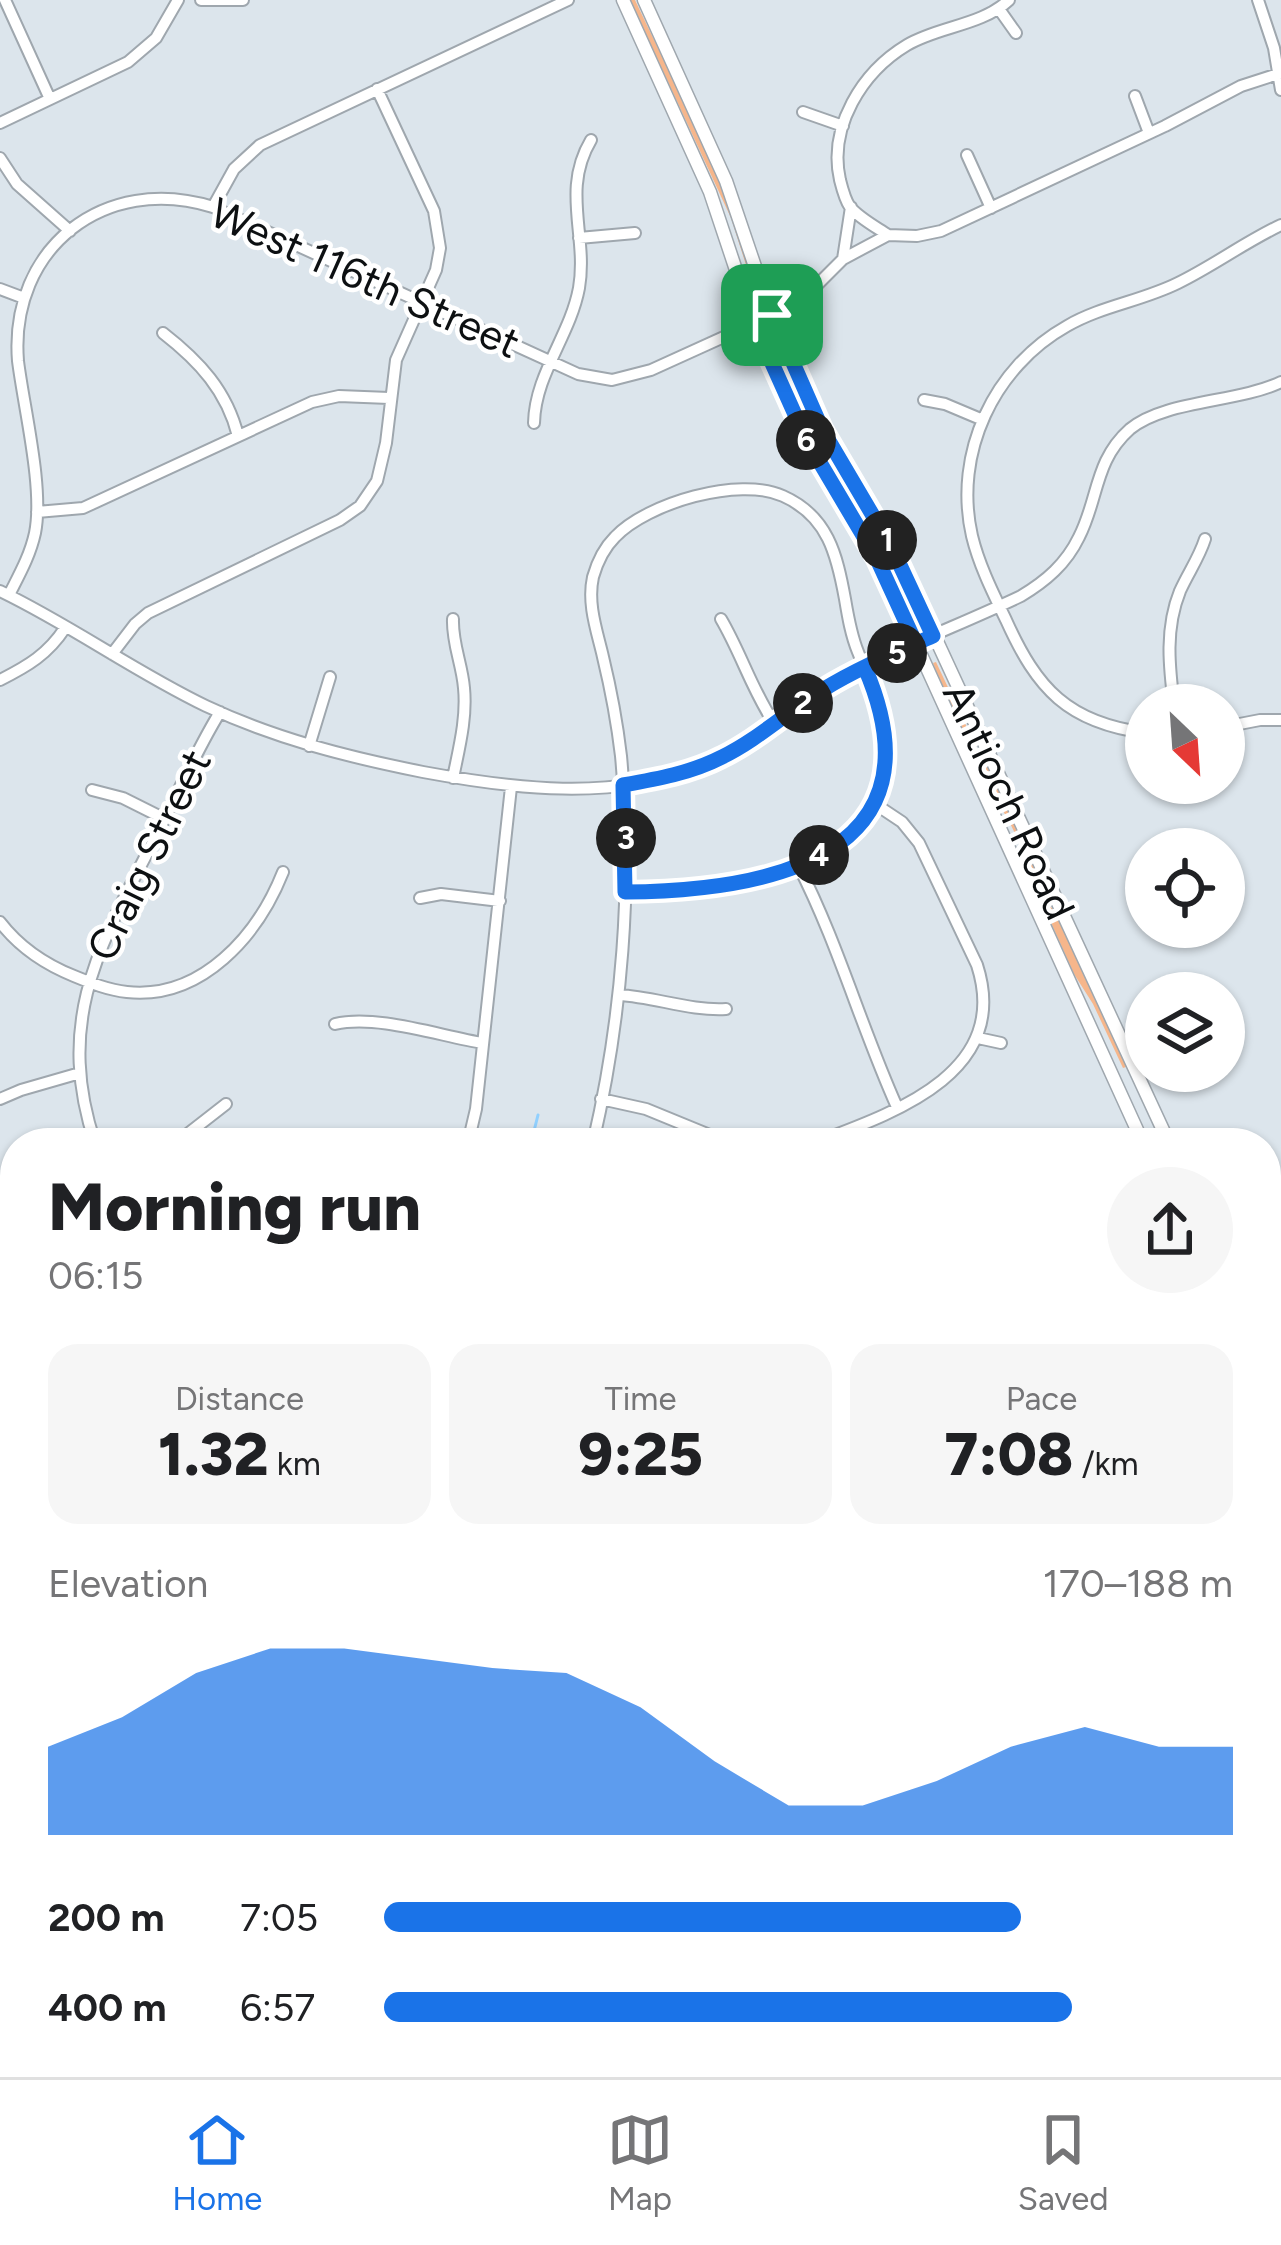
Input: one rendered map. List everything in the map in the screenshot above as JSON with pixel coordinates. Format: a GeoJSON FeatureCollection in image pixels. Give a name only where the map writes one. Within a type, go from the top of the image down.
{"type":"FeatureCollection","features":[{"type":"Feature","properties":{"kind":"main road","name":"Antioch Road"},"geometry":{"type":"LineString","coordinates":[[623,0],[710,192],[754,323],[806,439],[877,559],[1136,1128]]}},
{"type":"Feature","properties":{"kind":"main road","name":"Antioch Road"},"geometry":{"type":"LineString","coordinates":[[644,0],[735,203],[772,315],[822,429],[892,548],[1162,1128]]}},
{"type":"Feature","properties":{"kind":"street"},"geometry":{"type":"LineString","coordinates":[[4,0],[50,99]]}},
{"type":"Feature","properties":{"kind":"street"},"geometry":{"type":"LineString","coordinates":[[0,123],[144,51],[165,26],[178,0]]}},
{"type":"Feature","properties":{"kind":"street"},"geometry":{"type":"LineString","coordinates":[[201,0],[243,0]]}},
{"type":"Feature","properties":{"kind":"street"},"geometry":{"type":"LineString","coordinates":[[213,207],[234,169],[260,145],[568,0]]}},
{"type":"Feature","properties":{"kind":"street"},"geometry":{"type":"LineString","coordinates":[[1258,0],[1274,48],[1281,90]]}},
{"type":"Feature","properties":{"kind":"street"},"geometry":{"type":"LineString","coordinates":[[843,259],[850,207],[837,147],[861,88],[891,56],[921,38],[1004,5],[1016,32]]}},
{"type":"Feature","properties":{"kind":"street","name":"West 116th Street"},"geometry":{"type":"LineString","coordinates":[[4,593],[32,548],[37,512],[16,342],[24,298],[39,264],[70,231],[96,213],[158,197],[213,207],[551,363],[588,378],[620,379],[651,370],[772,315],[811,291],[843,259],[888,235],[932,234],[1241,86],[1280,74]]}},
{"type":"Feature","properties":{"kind":"street"},"geometry":{"type":"LineString","coordinates":[[112,654],[135,624],[159,605],[340,520],[370,495],[382,466],[395,360],[439,256],[438,223],[377,89]]}},
{"type":"Feature","properties":{"kind":"street"},"geometry":{"type":"LineString","coordinates":[[1135,96],[1149,134]]}},
{"type":"Feature","properties":{"kind":"street"},"geometry":{"type":"LineString","coordinates":[[803,112],[843,126]]}},
{"type":"Feature","properties":{"kind":"street"},"geometry":{"type":"LineString","coordinates":[[551,363],[576,301],[581,264],[577,173],[591,140]]}},
{"type":"Feature","properties":{"kind":"street"},"geometry":{"type":"LineString","coordinates":[[967,155],[991,208]]}},
{"type":"Feature","properties":{"kind":"street"},"geometry":{"type":"LineString","coordinates":[[0,158],[17,184],[70,231]]}},
{"type":"Feature","properties":{"kind":"street"},"geometry":{"type":"LineString","coordinates":[[850,207],[888,235]]}},
{"type":"Feature","properties":{"kind":"street"},"geometry":{"type":"LineString","coordinates":[[1125,729],[1102,724],[1067,707],[1024,661],[977,555],[968,506],[971,458],[990,402],[1013,370],[1052,334],[1094,313],[1177,284],[1281,225]]}},
{"type":"Feature","properties":{"kind":"street"},"geometry":{"type":"LineString","coordinates":[[579,238],[634,232]]}},
{"type":"Feature","properties":{"kind":"street"},"geometry":{"type":"LineString","coordinates":[[0,289],[24,298]]}},
{"type":"Feature","properties":{"kind":"street"},"geometry":{"type":"LineString","coordinates":[[163,333],[213,382],[233,416],[238,436]]}},
{"type":"Feature","properties":{"kind":"street","name":"West 116th Street"},"geometry":{"type":"LineString","coordinates":[[534,423],[540,384],[551,363]]}},
{"type":"Feature","properties":{"kind":"street"},"geometry":{"type":"LineString","coordinates":[[4,593],[220,712],[309,746],[511,787],[561,790],[623,785],[725,756],[823,690],[1039,586],[1080,536],[1102,466],[1132,428],[1160,413],[1249,394],[1281,382]]}},
{"type":"Feature","properties":{"kind":"street"},"geometry":{"type":"LineString","coordinates":[[37,512],[82,508],[312,402],[329,397],[389,398]]}},
{"type":"Feature","properties":{"kind":"street"},"geometry":{"type":"LineString","coordinates":[[924,400],[983,420]]}},
{"type":"Feature","properties":{"kind":"street"},"geometry":{"type":"LineString","coordinates":[[595,1128],[619,994],[625,892],[623,785],[615,713],[592,607],[594,576],[607,548],[639,519],[685,500],[745,488],[773,491],[804,507],[834,548],[853,638],[883,713],[884,776],[875,803],[843,841],[799,865],[705,889],[625,892]]}},
{"type":"Feature","properties":{"kind":"street"},"geometry":{"type":"LineString","coordinates":[[1172,684],[1171,620],[1205,539]]}},
{"type":"Feature","properties":{"kind":"street"},"geometry":{"type":"LineString","coordinates":[[453,619],[465,707],[453,778]]}},
{"type":"Feature","properties":{"kind":"street"},"geometry":{"type":"LineString","coordinates":[[721,619],[774,723]]}},
{"type":"Feature","properties":{"kind":"street"},"geometry":{"type":"LineString","coordinates":[[0,680],[34,663],[65,628]]}},
{"type":"Feature","properties":{"kind":"street"},"geometry":{"type":"LineString","coordinates":[[309,746],[330,676]]}},
{"type":"Feature","properties":{"kind":"street","name":"Craig Street"},"geometry":{"type":"LineString","coordinates":[[90,1128],[80,1073],[81,1017],[89,982],[99,950],[220,712]]}},
{"type":"Feature","properties":{"kind":"street"},"geometry":{"type":"LineString","coordinates":[[1245,723],[1281,720]]}},
{"type":"Feature","properties":{"kind":"street"},"geometry":{"type":"LineString","coordinates":[[472,1128],[511,787]]}},
{"type":"Feature","properties":{"kind":"street"},"geometry":{"type":"LineString","coordinates":[[92,790],[123,798],[165,819]]}},
{"type":"Feature","properties":{"kind":"street"},"geometry":{"type":"LineString","coordinates":[[849,1128],[897,1107],[956,1070],[978,1038],[984,1008],[982,979],[950,902],[914,836],[875,803]]}},
{"type":"Feature","properties":{"kind":"street"},"geometry":{"type":"LineString","coordinates":[[799,865],[830,928],[861,1024],[897,1107]]}},
{"type":"Feature","properties":{"kind":"street"},"geometry":{"type":"LineString","coordinates":[[0,922],[35,957],[89,982],[123,992],[176,988],[202,976],[245,936],[283,872]]}},
{"type":"Feature","properties":{"kind":"street"},"geometry":{"type":"LineString","coordinates":[[419,898],[441,894],[500,901]]}},
{"type":"Feature","properties":{"kind":"street"},"geometry":{"type":"LineString","coordinates":[[619,994],[699,1009],[726,1009]]}},
{"type":"Feature","properties":{"kind":"street"},"geometry":{"type":"LineString","coordinates":[[335,1024],[376,1021],[483,1043]]}},
{"type":"Feature","properties":{"kind":"street"},"geometry":{"type":"LineString","coordinates":[[978,1038],[1001,1043]]}},
{"type":"Feature","properties":{"kind":"street"},"geometry":{"type":"LineString","coordinates":[[0,1099],[80,1073]]}},
{"type":"Feature","properties":{"kind":"street"},"geometry":{"type":"LineString","coordinates":[[601,1099],[646,1108],[693,1128]]}},
{"type":"Feature","properties":{"kind":"street"},"geometry":{"type":"LineString","coordinates":[[195,1128],[226,1104]]}},
{"type":"Feature","properties":{"kind":"shaded area"},"geometry":{"type":"Polygon","coordinates":[[[630,0],[635,0],[731,203],[756,294],[731,218],[630,0]]]}},
{"type":"Feature","properties":{"kind":"shaded area"},"geometry":{"type":"Polygon","coordinates":[[[767,336],[891,556],[920,618],[877,539],[812,438],[767,336]]]}},
{"type":"Feature","properties":{"kind":"shaded area"},"geometry":{"type":"Polygon","coordinates":[[[936,662],[996,782],[1035,870],[992,793],[936,662]]]}},
{"type":"Feature","properties":{"kind":"shaded area"},"geometry":{"type":"Polygon","coordinates":[[[1047,907],[1057,914],[1125,1067],[1074,974],[1047,907]]]}},
{"type":"Feature","properties":{"kind":"waterway"},"geometry":{"type":"LineString","coordinates":[[535,1128],[538,1115]]}},
{"type":"Feature","properties":{"kind":"route"},"geometry":{"type":"LineString","coordinates":[[772,315],[754,323],[768,358],[815,456],[877,559],[916,644],[865,668],[877,697],[883,713],[886,754],[881,785],[868,814],[843,841],[785,870],[705,889],[625,892],[623,785],[681,773],[725,756],[823,690],[841,680],[916,644],[933,636],[904,570],[822,429],[772,315]]}}]}
